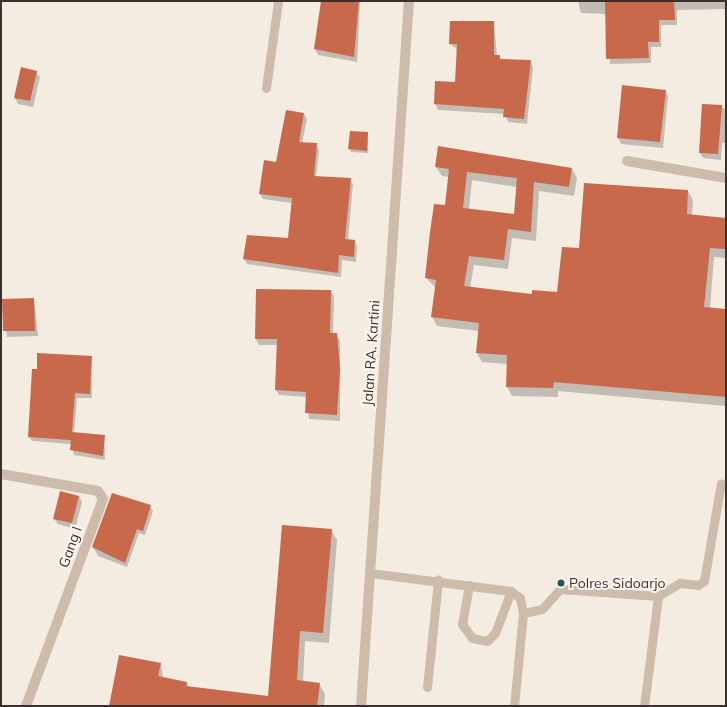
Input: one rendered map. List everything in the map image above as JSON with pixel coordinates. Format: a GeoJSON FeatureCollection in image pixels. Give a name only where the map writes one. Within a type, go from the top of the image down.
{"type":"FeatureCollection","features":[{"type":"Feature","properties":{"kind":"street","name":"Jalan RA. Kartini"},"geometry":{"type":"LineString","coordinates":[[361,706],[409,1]]}},
{"type":"Feature","properties":{"kind":"street"},"geometry":{"type":"LineString","coordinates":[[627,161],[726,178]]}},
{"type":"Feature","properties":{"kind":"street","name":"Gang I"},"geometry":{"type":"LineString","coordinates":[[1,474],[98,491],[103,499],[26,706]]}},
{"type":"Feature","properties":{"kind":"lane"},"geometry":{"type":"LineString","coordinates":[[266,88],[278,1]]}},
{"type":"Feature","properties":{"kind":"lane"},"geometry":{"type":"LineString","coordinates":[[401,1],[409,1]]}},
{"type":"Feature","properties":{"kind":"lane"},"geometry":{"type":"LineString","coordinates":[[523,613],[542,609],[560,589],[658,596],[680,583],[698,585],[704,581],[721,483]]}},
{"type":"Feature","properties":{"kind":"lane"},"geometry":{"type":"LineString","coordinates":[[370,573],[438,580],[511,591],[520,598],[523,613],[514,706]]}},
{"type":"Feature","properties":{"kind":"lane"},"geometry":{"type":"LineString","coordinates":[[427,687],[438,580]]}},
{"type":"Feature","properties":{"kind":"lane"},"geometry":{"type":"LineString","coordinates":[[468,585],[462,624],[472,638],[487,641],[495,634],[511,591]]}},
{"type":"Feature","properties":{"kind":"lane"},"geometry":{"type":"LineString","coordinates":[[644,706],[658,596]]}},
{"type":"Feature","properties":{"kind":"building"},"geometry":{"type":"Polygon","coordinates":[[[321,1],[359,1],[354,57],[314,49],[321,1]]]}},
{"type":"Feature","properties":{"kind":"building"},"geometry":{"type":"Polygon","coordinates":[[[605,1],[674,1],[675,20],[659,20],[659,42],[648,42],[649,58],[606,59],[605,1]]]}},
{"type":"Feature","properties":{"kind":"building"},"geometry":{"type":"Polygon","coordinates":[[[450,21],[494,21],[494,55],[500,55],[500,59],[531,60],[524,119],[503,117],[504,109],[434,104],[435,81],[455,82],[457,44],[449,44],[450,21]]]}},
{"type":"Feature","properties":{"kind":"building"},"geometry":{"type":"Polygon","coordinates":[[[21,67],[37,71],[30,101],[14,98],[21,67]]]}},
{"type":"Feature","properties":{"kind":"building"},"geometry":{"type":"Polygon","coordinates":[[[622,85],[666,90],[660,142],[617,138],[622,85]]]}},
{"type":"Feature","properties":{"kind":"building"},"geometry":{"type":"Polygon","coordinates":[[[702,104],[722,105],[718,154],[699,153],[702,104]]]}},
{"type":"Feature","properties":{"kind":"building"},"geometry":{"type":"Polygon","coordinates":[[[286,110],[304,113],[299,142],[317,143],[314,176],[351,178],[345,239],[355,240],[354,257],[339,255],[338,273],[243,259],[247,235],[288,238],[292,198],[259,194],[264,160],[276,162],[286,110]]]}},
{"type":"Feature","properties":{"kind":"building"},"geometry":{"type":"Polygon","coordinates":[[[350,131],[368,132],[367,151],[348,149],[350,131]]]}},
{"type":"Feature","properties":{"kind":"building"},"geometry":{"type":"Polygon","coordinates":[[[438,146],[572,168],[569,187],[534,182],[531,232],[508,229],[504,260],[469,256],[464,286],[532,294],[532,290],[557,292],[562,247],[579,248],[584,183],[688,190],[687,214],[726,218],[726,249],[710,248],[704,307],[726,309],[726,397],[554,382],[553,388],[506,387],[507,355],[476,353],[479,323],[431,317],[436,280],[425,278],[430,232],[434,204],[445,205],[449,169],[435,167],[438,146]],[[467,172],[463,208],[514,214],[517,178],[467,172]]]}},
{"type":"Feature","properties":{"kind":"building"},"geometry":{"type":"Polygon","coordinates":[[[256,289],[331,290],[330,333],[337,333],[340,369],[337,415],[305,413],[306,392],[275,390],[277,339],[255,339],[256,289]]]}},
{"type":"Feature","properties":{"kind":"building"},"geometry":{"type":"Polygon","coordinates":[[[34,298],[35,331],[3,331],[2,299],[34,298]]]}},
{"type":"Feature","properties":{"kind":"building"},"geometry":{"type":"Polygon","coordinates":[[[37,353],[92,356],[90,394],[75,393],[72,432],[105,435],[103,456],[70,450],[71,440],[28,437],[32,369],[37,369],[37,353]]]}},
{"type":"Feature","properties":{"kind":"building"},"geometry":{"type":"Polygon","coordinates":[[[60,491],[79,496],[72,523],[53,519],[60,491]]]}},
{"type":"Feature","properties":{"kind":"building"},"geometry":{"type":"Polygon","coordinates":[[[112,493],[151,505],[143,531],[137,529],[125,563],[92,547],[112,493]]]}},
{"type":"Feature","properties":{"kind":"building"},"geometry":{"type":"Polygon","coordinates":[[[282,525],[332,529],[323,633],[300,631],[297,680],[320,683],[317,706],[109,706],[119,655],[161,663],[158,676],[187,682],[186,686],[268,696],[282,525]]]}},
{"type":"Feature","properties":{"kind":"place","name":"Polres Sidoarjo"},"geometry":{"type":"Point","coordinates":[561,583]}}]}
